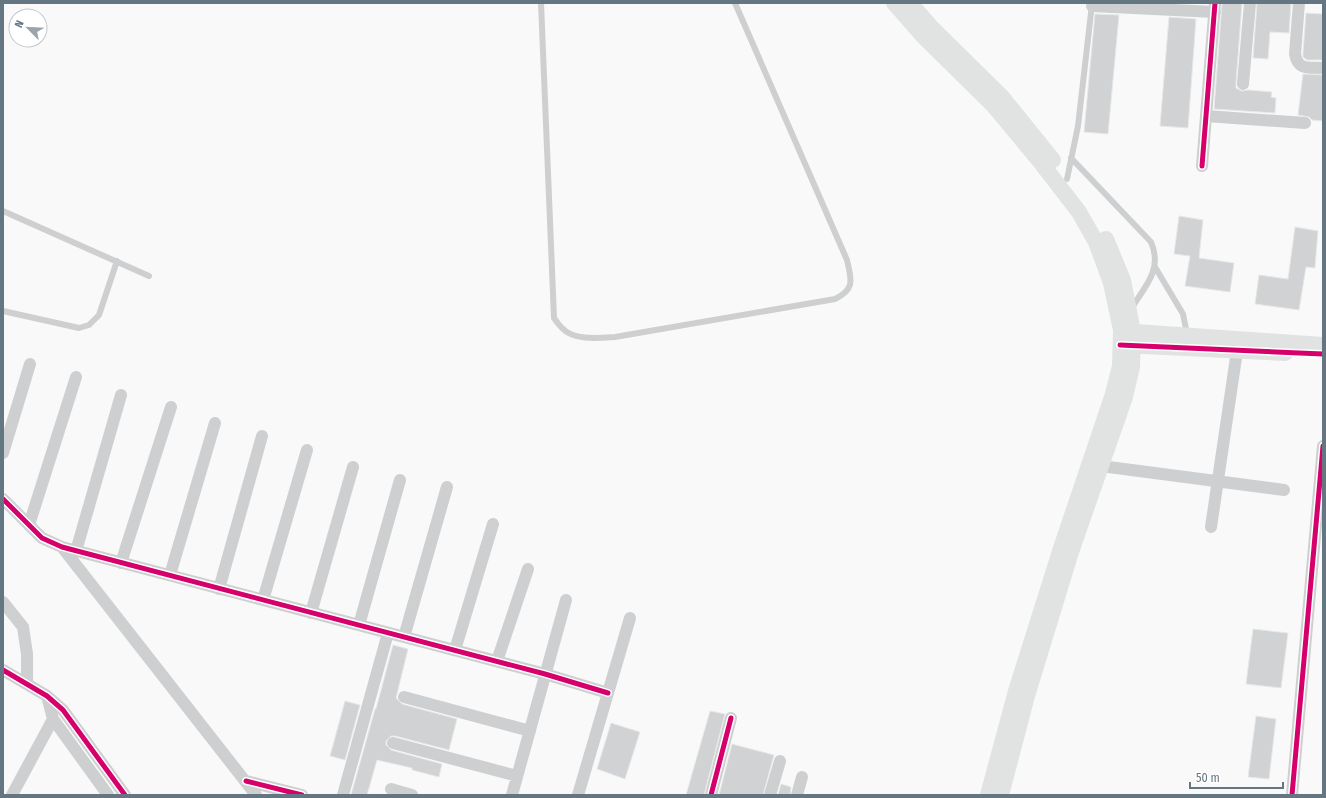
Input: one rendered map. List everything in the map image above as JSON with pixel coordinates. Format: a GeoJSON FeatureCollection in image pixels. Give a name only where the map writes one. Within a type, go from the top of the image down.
{"type":"FeatureCollection","features":[{"type":"Feature","properties":{"kind":"main road"},"geometry":{"type":"LineString","coordinates":[[894,3],[923,36],[993,105],[1042,164],[1079,212],[1096,242],[1111,283],[1127,338],[1132,367],[1125,397],[1071,552],[1027,696],[1001,795]]}},
{"type":"Feature","properties":{"kind":"main road"},"geometry":{"type":"LineString","coordinates":[[910,3],[932,28],[1002,97],[1087,206],[1106,238],[1123,280],[1129,312],[1127,338],[1113,394],[1061,548],[1018,683],[988,795]]}},
{"type":"Feature","properties":{"kind":"main road"},"geometry":{"type":"LineString","coordinates":[[1127,338],[1188,335],[1323,344]]}},
{"type":"Feature","properties":{"kind":"main road"},"geometry":{"type":"LineString","coordinates":[[1127,338],[1237,350],[1323,354]]}},
{"type":"Feature","properties":{"kind":"street"},"geometry":{"type":"LineString","coordinates":[[1243,84],[1250,3]]}},
{"type":"Feature","properties":{"kind":"street"},"geometry":{"type":"LineString","coordinates":[[1298,3],[1295,54],[1296,60],[1303,67],[1323,68]]}},
{"type":"Feature","properties":{"kind":"street"},"geometry":{"type":"LineString","coordinates":[[1092,4],[1215,7],[1202,166]]}},
{"type":"Feature","properties":{"kind":"street"},"geometry":{"type":"LineString","coordinates":[[1206,116],[1305,123]]}},
{"type":"Feature","properties":{"kind":"street"},"geometry":{"type":"LineString","coordinates":[[1212,527],[1237,350]]}},
{"type":"Feature","properties":{"kind":"street"},"geometry":{"type":"LineString","coordinates":[[3,453],[30,364]]}},
{"type":"Feature","properties":{"kind":"street"},"geometry":{"type":"LineString","coordinates":[[29,525],[76,377]]}},
{"type":"Feature","properties":{"kind":"street"},"geometry":{"type":"LineString","coordinates":[[76,551],[121,395]]}},
{"type":"Feature","properties":{"kind":"street"},"geometry":{"type":"LineString","coordinates":[[121,563],[171,407]]}},
{"type":"Feature","properties":{"kind":"street"},"geometry":{"type":"LineString","coordinates":[[170,576],[214,422]]}},
{"type":"Feature","properties":{"kind":"street"},"geometry":{"type":"LineString","coordinates":[[219,589],[262,436]]}},
{"type":"Feature","properties":{"kind":"street"},"geometry":{"type":"LineString","coordinates":[[1292,795],[1318,566],[1323,446]]}},
{"type":"Feature","properties":{"kind":"street"},"geometry":{"type":"LineString","coordinates":[[263,600],[307,450]]}},
{"type":"Feature","properties":{"kind":"street"},"geometry":{"type":"LineString","coordinates":[[1100,466],[1284,490]]}},
{"type":"Feature","properties":{"kind":"street"},"geometry":{"type":"LineString","coordinates":[[311,613],[353,467]]}},
{"type":"Feature","properties":{"kind":"street"},"geometry":{"type":"LineString","coordinates":[[359,625],[400,480]]}},
{"type":"Feature","properties":{"kind":"street"},"geometry":{"type":"LineString","coordinates":[[404,637],[447,487]]}},
{"type":"Feature","properties":{"kind":"street"},"geometry":{"type":"LineString","coordinates":[[3,499],[42,538],[62,547],[497,661],[608,693]]}},
{"type":"Feature","properties":{"kind":"street"},"geometry":{"type":"LineString","coordinates":[[455,650],[493,524]]}},
{"type":"Feature","properties":{"kind":"street"},"geometry":{"type":"LineString","coordinates":[[62,547],[256,795]]}},
{"type":"Feature","properties":{"kind":"street"},"geometry":{"type":"LineString","coordinates":[[497,661],[528,569]]}},
{"type":"Feature","properties":{"kind":"street"},"geometry":{"type":"LineString","coordinates":[[512,795],[566,600]]}},
{"type":"Feature","properties":{"kind":"street"},"geometry":{"type":"LineString","coordinates":[[3,602],[22,627],[28,654],[27,684]]}},
{"type":"Feature","properties":{"kind":"street"},"geometry":{"type":"LineString","coordinates":[[578,795],[630,618]]}},
{"type":"Feature","properties":{"kind":"street"},"geometry":{"type":"LineString","coordinates":[[343,795],[388,633]]}},
{"type":"Feature","properties":{"kind":"street"},"geometry":{"type":"LineString","coordinates":[[3,670],[46,696],[63,710],[124,795]]}},
{"type":"Feature","properties":{"kind":"street"},"geometry":{"type":"LineString","coordinates":[[46,696],[53,719],[98,790],[108,795]]}},
{"type":"Feature","properties":{"kind":"street"},"geometry":{"type":"LineString","coordinates":[[404,697],[530,731]]}},
{"type":"Feature","properties":{"kind":"street"},"geometry":{"type":"LineString","coordinates":[[711,795],[731,718]]}},
{"type":"Feature","properties":{"kind":"street"},"geometry":{"type":"LineString","coordinates":[[12,795],[53,719]]}},
{"type":"Feature","properties":{"kind":"street"},"geometry":{"type":"LineString","coordinates":[[393,743],[517,776]]}},
{"type":"Feature","properties":{"kind":"street"},"geometry":{"type":"LineString","coordinates":[[770,795],[780,761]]}},
{"type":"Feature","properties":{"kind":"street"},"geometry":{"type":"LineString","coordinates":[[797,795],[802,777]]}},
{"type":"Feature","properties":{"kind":"street"},"geometry":{"type":"LineString","coordinates":[[246,781],[302,795]]}},
{"type":"Feature","properties":{"kind":"street"},"geometry":{"type":"LineString","coordinates":[[391,789],[412,795]]}},
{"type":"Feature","properties":{"kind":"lane"},"geometry":{"type":"LineString","coordinates":[[541,3],[554,318],[562,329],[573,335],[591,339],[615,337],[835,299],[845,294],[851,285],[847,260],[735,3]]}},
{"type":"Feature","properties":{"kind":"lane"},"geometry":{"type":"LineString","coordinates":[[1067,179],[1078,126],[1092,4]]}},
{"type":"Feature","properties":{"kind":"lane"},"geometry":{"type":"LineString","coordinates":[[1071,158],[1151,242],[1156,253],[1155,267],[1150,280],[1129,312]]}},
{"type":"Feature","properties":{"kind":"lane"},"geometry":{"type":"LineString","coordinates":[[3,211],[149,276]]}},
{"type":"Feature","properties":{"kind":"lane"},"geometry":{"type":"LineString","coordinates":[[3,311],[79,328],[90,325],[99,315],[117,261]]}},
{"type":"Feature","properties":{"kind":"lane"},"geometry":{"type":"LineString","coordinates":[[1155,267],[1183,314],[1188,335]]}},
{"type":"Feature","properties":{"kind":"building"},"geometry":{"type":"Polygon","coordinates":[[[1222,3],[1242,3],[1236,88],[1242,91],[1272,92],[1271,97],[1276,98],[1275,113],[1214,109],[1222,3]]]}},
{"type":"Feature","properties":{"kind":"building"},"geometry":{"type":"Polygon","coordinates":[[[1257,3],[1291,3],[1289,33],[1270,32],[1268,59],[1253,58],[1257,3]]]}},
{"type":"Feature","properties":{"kind":"building"},"geometry":{"type":"Polygon","coordinates":[[[1306,13],[1323,14],[1323,60],[1307,60],[1303,57],[1306,13]]]}},
{"type":"Feature","properties":{"kind":"building"},"geometry":{"type":"Polygon","coordinates":[[[1095,14],[1119,15],[1108,134],[1084,132],[1095,14]]]}},
{"type":"Feature","properties":{"kind":"building"},"geometry":{"type":"Polygon","coordinates":[[[1169,17],[1196,19],[1188,128],[1160,126],[1169,17]]]}},
{"type":"Feature","properties":{"kind":"building"},"geometry":{"type":"Polygon","coordinates":[[[1303,74],[1323,75],[1323,121],[1312,120],[1309,117],[1298,115],[1303,74]]]}},
{"type":"Feature","properties":{"kind":"building"},"geometry":{"type":"Polygon","coordinates":[[[1179,216],[1203,220],[1199,258],[1234,263],[1230,292],[1185,286],[1190,256],[1174,254],[1179,216]]]}},
{"type":"Feature","properties":{"kind":"building"},"geometry":{"type":"Polygon","coordinates":[[[1295,227],[1318,231],[1315,268],[1306,267],[1299,310],[1255,304],[1259,275],[1288,279],[1295,227]]]}},
{"type":"Feature","properties":{"kind":"building"},"geometry":{"type":"Polygon","coordinates":[[[1253,629],[1288,633],[1281,688],[1246,684],[1253,629]]]}},
{"type":"Feature","properties":{"kind":"building"},"geometry":{"type":"Polygon","coordinates":[[[393,645],[408,649],[396,698],[402,704],[457,719],[449,750],[391,736],[386,741],[386,745],[391,750],[442,764],[439,777],[412,770],[412,768],[377,760],[367,795],[351,795],[376,709],[393,645]]]}},
{"type":"Feature","properties":{"kind":"building"},"geometry":{"type":"Polygon","coordinates":[[[345,701],[360,705],[345,760],[330,756],[345,701]]]}},
{"type":"Feature","properties":{"kind":"building"},"geometry":{"type":"Polygon","coordinates":[[[710,711],[725,714],[704,795],[686,795],[710,711]]]}},
{"type":"Feature","properties":{"kind":"building"},"geometry":{"type":"Polygon","coordinates":[[[1256,716],[1276,719],[1269,779],[1248,777],[1256,716]]]}},
{"type":"Feature","properties":{"kind":"building"},"geometry":{"type":"Polygon","coordinates":[[[611,723],[640,732],[625,779],[597,769],[611,723]]]}},
{"type":"Feature","properties":{"kind":"building"},"geometry":{"type":"Polygon","coordinates":[[[732,744],[774,755],[763,795],[719,795],[732,744]]]}},
{"type":"Feature","properties":{"kind":"building"},"geometry":{"type":"Polygon","coordinates":[[[781,784],[791,787],[790,795],[778,795],[781,784]]]}},
{"type":"Feature","properties":{"kind":"cycle path"},"geometry":{"type":"LineString","coordinates":[[1202,166],[1215,3]]}},
{"type":"Feature","properties":{"kind":"cycle path"},"geometry":{"type":"LineString","coordinates":[[1120,345],[1323,354]]}},
{"type":"Feature","properties":{"kind":"cycle path"},"geometry":{"type":"LineString","coordinates":[[1292,795],[1323,446]]}},
{"type":"Feature","properties":{"kind":"cycle path"},"geometry":{"type":"LineString","coordinates":[[3,499],[42,538],[62,547],[545,674],[608,693]]}},
{"type":"Feature","properties":{"kind":"cycle path"},"geometry":{"type":"LineString","coordinates":[[3,670],[47,696],[63,710],[125,795]]}},
{"type":"Feature","properties":{"kind":"cycle path"},"geometry":{"type":"LineString","coordinates":[[711,795],[731,718]]}},
{"type":"Feature","properties":{"kind":"cycle path"},"geometry":{"type":"LineString","coordinates":[[246,781],[302,795]]}}]}
